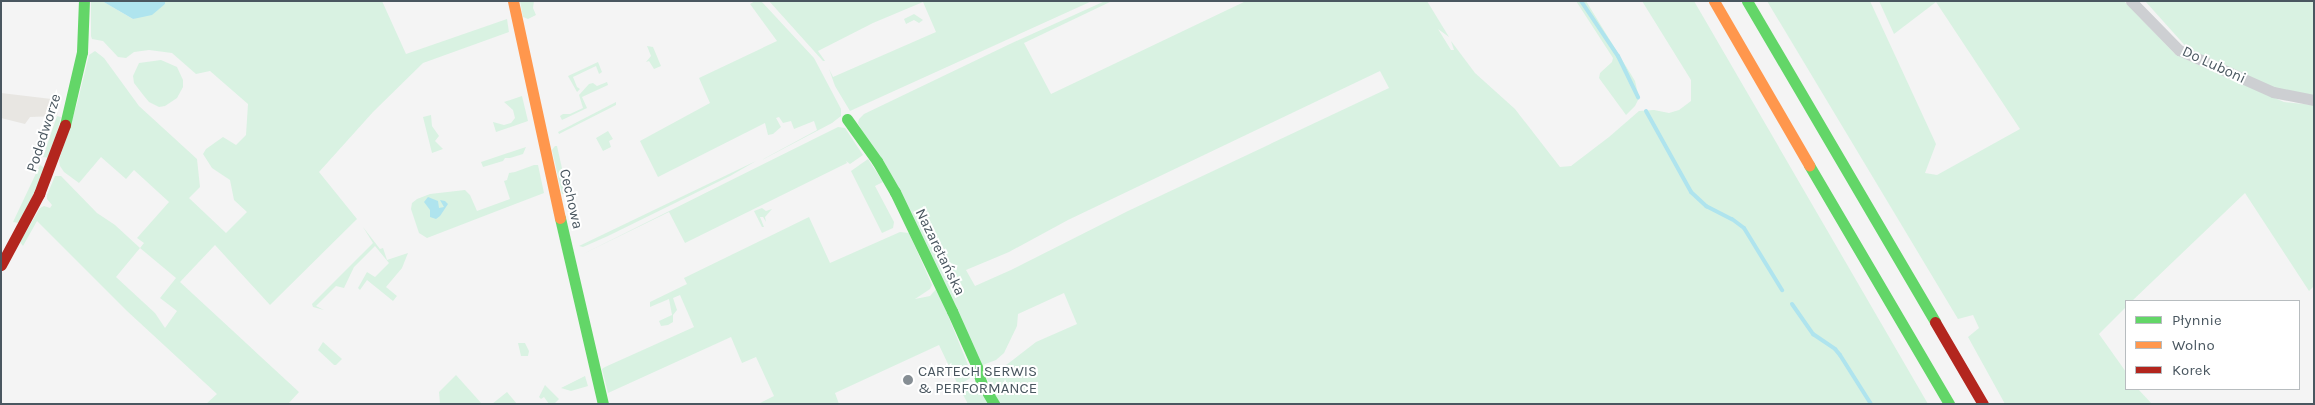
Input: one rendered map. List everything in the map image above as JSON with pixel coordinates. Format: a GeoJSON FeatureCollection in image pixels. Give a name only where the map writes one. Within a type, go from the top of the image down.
{"type":"FeatureCollection","features":[{"type":"Feature","properties":{"kind":"main road","name":"Podedworze"},"geometry":{"type":"LineString","coordinates":[[1,265],[39,194],[63,132],[82,52],[84,1]]}},
{"type":"Feature","properties":{"kind":"main road","name":"Cechowa"},"geometry":{"type":"LineString","coordinates":[[512,1],[586,336],[603,404]]}},
{"type":"Feature","properties":{"kind":"main road"},"geometry":{"type":"LineString","coordinates":[[1714,1],[1949,404]]}},
{"type":"Feature","properties":{"kind":"main road"},"geometry":{"type":"LineString","coordinates":[[1747,1],[1982,404]]}},
{"type":"Feature","properties":{"kind":"main road","name":"Nazaretańska"},"geometry":{"type":"LineString","coordinates":[[847,119],[877,161],[895,192],[977,366],[981,382],[994,404]]}},
{"type":"Feature","properties":{"kind":"street","name":"Do Luboni"},"geometry":{"type":"LineString","coordinates":[[2131,1],[2179,50],[2273,92],[2314,100]]}},
{"type":"Feature","properties":{"kind":"shaded area"},"geometry":{"type":"Polygon","coordinates":[[[1,93],[60,100],[57,116],[30,117],[25,124],[1,118],[1,93]]]}},
{"type":"Feature","properties":{"kind":"green space"},"geometry":{"type":"Polygon","coordinates":[[[91,1],[102,1],[133,19],[165,4],[165,1],[382,1],[406,54],[507,19],[509,32],[423,63],[373,112],[319,172],[357,219],[270,305],[215,245],[180,282],[299,392],[288,404],[206,404],[217,394],[127,311],[37,221],[23,246],[20,242],[40,208],[44,206],[50,208],[52,205],[47,199],[47,195],[55,176],[61,176],[97,213],[115,225],[140,248],[144,243],[137,238],[169,202],[134,170],[126,179],[101,157],[79,183],[64,172],[60,166],[59,160],[77,104],[89,55],[95,51],[104,58],[139,106],[197,159],[200,187],[189,198],[226,233],[247,212],[234,200],[230,180],[212,168],[203,154],[206,149],[223,137],[236,145],[246,135],[248,104],[210,71],[196,74],[172,53],[149,50],[134,52],[126,58],[118,57],[103,41],[92,39],[91,1]],[[140,248],[116,277],[155,313],[165,328],[177,311],[160,298],[176,278],[140,248]]]}},
{"type":"Feature","properties":{"kind":"green space"},"geometry":{"type":"Polygon","coordinates":[[[520,1],[534,1],[533,8],[536,15],[528,19],[523,17],[520,1]]]}},
{"type":"Feature","properties":{"kind":"green space"},"geometry":{"type":"Polygon","coordinates":[[[755,1],[761,1],[814,58],[841,109],[841,116],[832,123],[758,162],[817,130],[814,121],[794,129],[791,121],[783,123],[779,117],[776,118],[781,127],[773,134],[768,135],[765,123],[658,177],[640,141],[710,103],[699,78],[777,41],[750,4],[755,1]]]}},
{"type":"Feature","properties":{"kind":"green space"},"geometry":{"type":"Polygon","coordinates":[[[769,1],[1092,1],[850,111],[835,86],[829,69],[833,77],[936,32],[923,2],[873,23],[818,51],[825,61],[823,61],[769,1]]]}},
{"type":"Feature","properties":{"kind":"green space"},"geometry":{"type":"Polygon","coordinates":[[[1105,1],[1112,1],[1024,43],[1051,94],[1246,1],[1427,1],[1449,37],[1438,29],[1451,50],[1454,50],[1451,41],[1475,73],[1515,109],[1560,167],[1571,166],[1639,111],[1654,110],[1669,113],[1679,110],[1691,101],[1691,80],[1642,1],[1694,1],[1928,404],[1000,404],[987,379],[988,375],[1001,369],[1036,342],[1077,324],[1064,293],[1018,314],[1017,326],[1004,353],[996,360],[980,366],[858,123],[864,114],[1105,1]],[[1380,71],[1068,220],[1009,252],[966,270],[975,286],[1128,211],[1389,88],[1380,71]]]}},
{"type":"Feature","properties":{"kind":"green space"},"geometry":{"type":"Polygon","coordinates":[[[1576,1],[1586,1],[1635,81],[1639,98],[1635,106],[1626,115],[1599,78],[1600,73],[1612,62],[1613,58],[1576,1]]]}},
{"type":"Feature","properties":{"kind":"green space"},"geometry":{"type":"Polygon","coordinates":[[[1767,1],[1870,1],[1936,144],[1925,173],[1937,175],[2020,129],[1936,2],[1894,34],[1879,1],[2124,1],[2176,55],[2284,102],[2314,105],[2314,286],[2309,291],[2245,193],[2133,300],[2125,300],[2125,308],[2099,334],[2125,371],[2125,390],[2139,390],[2152,404],[2005,404],[1968,337],[1979,328],[1973,315],[1958,319],[1767,1]]]}},
{"type":"Feature","properties":{"kind":"green space"},"geometry":{"type":"Polygon","coordinates":[[[2145,1],[2314,1],[2314,98],[2274,88],[2189,50],[2145,1]]]}},
{"type":"Feature","properties":{"kind":"green space"},"geometry":{"type":"Polygon","coordinates":[[[914,14],[923,20],[919,23],[914,20],[906,24],[904,19],[914,14]]]}},
{"type":"Feature","properties":{"kind":"green space"},"geometry":{"type":"Polygon","coordinates":[[[647,46],[653,47],[661,66],[654,69],[649,61],[646,62],[651,56],[647,46]]]}},
{"type":"Feature","properties":{"kind":"green space"},"geometry":{"type":"Polygon","coordinates":[[[161,60],[177,67],[183,80],[183,87],[177,98],[165,106],[159,107],[149,102],[134,83],[133,76],[139,63],[161,60]]]}},
{"type":"Feature","properties":{"kind":"green space"},"geometry":{"type":"Polygon","coordinates":[[[598,62],[602,72],[599,74],[596,66],[573,77],[577,87],[580,89],[577,92],[568,76],[598,62]]]}},
{"type":"Feature","properties":{"kind":"green space"},"geometry":{"type":"Polygon","coordinates":[[[607,82],[608,85],[582,97],[587,108],[562,120],[560,116],[563,114],[570,114],[583,108],[579,95],[589,84],[593,83],[597,86],[607,82]]]}},
{"type":"Feature","properties":{"kind":"green space"},"geometry":{"type":"Polygon","coordinates":[[[522,96],[528,121],[496,132],[493,122],[504,125],[511,123],[515,118],[513,110],[504,102],[522,96]]]}},
{"type":"Feature","properties":{"kind":"green space"},"geometry":{"type":"Polygon","coordinates":[[[616,102],[616,105],[559,134],[558,132],[616,102]]]}},
{"type":"Feature","properties":{"kind":"green space"},"geometry":{"type":"Polygon","coordinates":[[[431,115],[432,126],[439,136],[435,141],[443,149],[432,153],[423,117],[431,115]]]}},
{"type":"Feature","properties":{"kind":"green space"},"geometry":{"type":"Polygon","coordinates":[[[57,116],[61,117],[50,158],[43,157],[57,116]]]}},
{"type":"Feature","properties":{"kind":"green space"},"geometry":{"type":"Polygon","coordinates":[[[838,127],[845,128],[863,155],[850,164],[846,161],[847,163],[685,243],[669,212],[581,255],[838,127]]]}},
{"type":"Feature","properties":{"kind":"green space"},"geometry":{"type":"Polygon","coordinates":[[[608,131],[613,139],[609,141],[611,147],[603,151],[596,138],[608,131]]]}},
{"type":"Feature","properties":{"kind":"green space"},"geometry":{"type":"Polygon","coordinates":[[[557,146],[568,195],[562,194],[552,150],[557,146]]]}},
{"type":"Feature","properties":{"kind":"green space"},"geometry":{"type":"Polygon","coordinates":[[[526,147],[523,154],[505,158],[503,161],[483,167],[481,162],[526,147]]]}},
{"type":"Feature","properties":{"kind":"green space"},"geometry":{"type":"Polygon","coordinates":[[[868,159],[883,182],[875,186],[894,222],[893,228],[882,233],[851,171],[868,159]]]}},
{"type":"Feature","properties":{"kind":"green space"},"geometry":{"type":"Polygon","coordinates":[[[756,161],[730,176],[608,236],[583,247],[579,246],[756,161]]]}},
{"type":"Feature","properties":{"kind":"green space"},"geometry":{"type":"Polygon","coordinates":[[[40,165],[46,169],[19,223],[13,222],[40,165]]]}},
{"type":"Feature","properties":{"kind":"green space"},"geometry":{"type":"Polygon","coordinates":[[[538,165],[544,193],[427,238],[419,233],[411,209],[412,203],[417,199],[430,194],[465,190],[470,195],[477,211],[510,199],[504,181],[507,180],[509,173],[538,165]]]}},
{"type":"Feature","properties":{"kind":"green space"},"geometry":{"type":"Polygon","coordinates":[[[762,208],[766,211],[772,209],[765,217],[766,222],[763,217],[760,217],[764,227],[762,227],[754,211],[762,208]]]}},
{"type":"Feature","properties":{"kind":"green space"},"geometry":{"type":"Polygon","coordinates":[[[809,217],[830,263],[900,232],[909,233],[932,285],[930,289],[915,299],[930,296],[937,288],[972,375],[969,379],[958,385],[939,345],[835,393],[839,404],[758,404],[774,396],[756,357],[742,363],[731,337],[608,393],[602,369],[694,327],[680,295],[673,298],[677,310],[673,315],[673,322],[668,325],[661,326],[659,321],[672,315],[669,299],[650,307],[650,302],[687,284],[684,278],[809,217]]]}},
{"type":"Feature","properties":{"kind":"green space"},"geometry":{"type":"Polygon","coordinates":[[[363,227],[380,249],[383,248],[387,260],[408,253],[402,268],[386,287],[397,296],[393,301],[367,280],[360,290],[358,288],[367,272],[375,277],[389,263],[375,246],[354,267],[344,288],[336,286],[316,306],[324,310],[313,307],[312,304],[373,243],[363,227]]]}},
{"type":"Feature","properties":{"kind":"green space"},"geometry":{"type":"Polygon","coordinates":[[[323,342],[342,359],[336,365],[318,350],[323,342]]]}},
{"type":"Feature","properties":{"kind":"green space"},"geometry":{"type":"Polygon","coordinates":[[[518,343],[525,343],[529,351],[528,356],[521,356],[518,343]]]}},
{"type":"Feature","properties":{"kind":"green space"},"geometry":{"type":"Polygon","coordinates":[[[456,375],[482,404],[440,404],[439,392],[456,375]]]}},
{"type":"Feature","properties":{"kind":"green space"},"geometry":{"type":"Polygon","coordinates":[[[585,376],[588,386],[571,391],[561,388],[585,376]]]}},
{"type":"Feature","properties":{"kind":"green space"},"geometry":{"type":"Polygon","coordinates":[[[545,385],[559,399],[554,404],[549,404],[544,397],[541,399],[539,397],[545,385]]]}},
{"type":"Feature","properties":{"kind":"green space"},"geometry":{"type":"Polygon","coordinates":[[[977,390],[990,404],[968,404],[961,391],[977,390]]]}},
{"type":"Feature","properties":{"kind":"green space"},"geometry":{"type":"Polygon","coordinates":[[[507,392],[517,404],[492,404],[507,392]]]}},
{"type":"Feature","properties":{"kind":"water"},"geometry":{"type":"Polygon","coordinates":[[[102,1],[165,1],[165,4],[152,15],[133,19],[102,1]]]}},
{"type":"Feature","properties":{"kind":"water"},"geometry":{"type":"Polygon","coordinates":[[[428,197],[438,201],[439,208],[444,207],[440,200],[448,204],[436,219],[430,217],[430,210],[424,202],[428,197]]]}},
{"type":"Feature","properties":{"kind":"waterway"},"geometry":{"type":"LineString","coordinates":[[1581,1],[1618,56],[1638,97]]}},
{"type":"Feature","properties":{"kind":"waterway"},"geometry":{"type":"LineString","coordinates":[[1646,111],[1691,192],[1706,206],[1732,219],[1744,228],[1782,290]]}},
{"type":"Feature","properties":{"kind":"waterway"},"geometry":{"type":"LineString","coordinates":[[1792,304],[1813,334],[1835,349],[1840,355],[1871,404]]}},
{"type":"Feature","properties":{"kind":"traffic: fast"},"geometry":{"type":"LineString","coordinates":[[65,125],[82,52],[84,1]]}},
{"type":"Feature","properties":{"kind":"traffic: fast"},"geometry":{"type":"LineString","coordinates":[[1747,1],[1935,322]]}},
{"type":"Feature","properties":{"kind":"traffic: fast"},"geometry":{"type":"LineString","coordinates":[[847,119],[877,161],[895,192],[952,311],[977,367],[981,382],[994,404]]}},
{"type":"Feature","properties":{"kind":"traffic: fast"},"geometry":{"type":"LineString","coordinates":[[1809,165],[1949,404]]}},
{"type":"Feature","properties":{"kind":"traffic: fast"},"geometry":{"type":"LineString","coordinates":[[560,218],[603,404]]}},
{"type":"Feature","properties":{"kind":"traffic: slow"},"geometry":{"type":"LineString","coordinates":[[513,1],[560,218]]}},
{"type":"Feature","properties":{"kind":"traffic: slow"},"geometry":{"type":"LineString","coordinates":[[1714,1],[1809,165]]}},
{"type":"Feature","properties":{"kind":"traffic: jam"},"geometry":{"type":"LineString","coordinates":[[1,265],[39,194],[65,125]]}},
{"type":"Feature","properties":{"kind":"traffic: jam"},"geometry":{"type":"LineString","coordinates":[[1935,322],[1983,404]]}},
{"type":"Feature","properties":{"kind":"place","name":"CARTECH SERWIS & PERFORMANCE"},"geometry":{"type":"Point","coordinates":[908,380]}}]}
